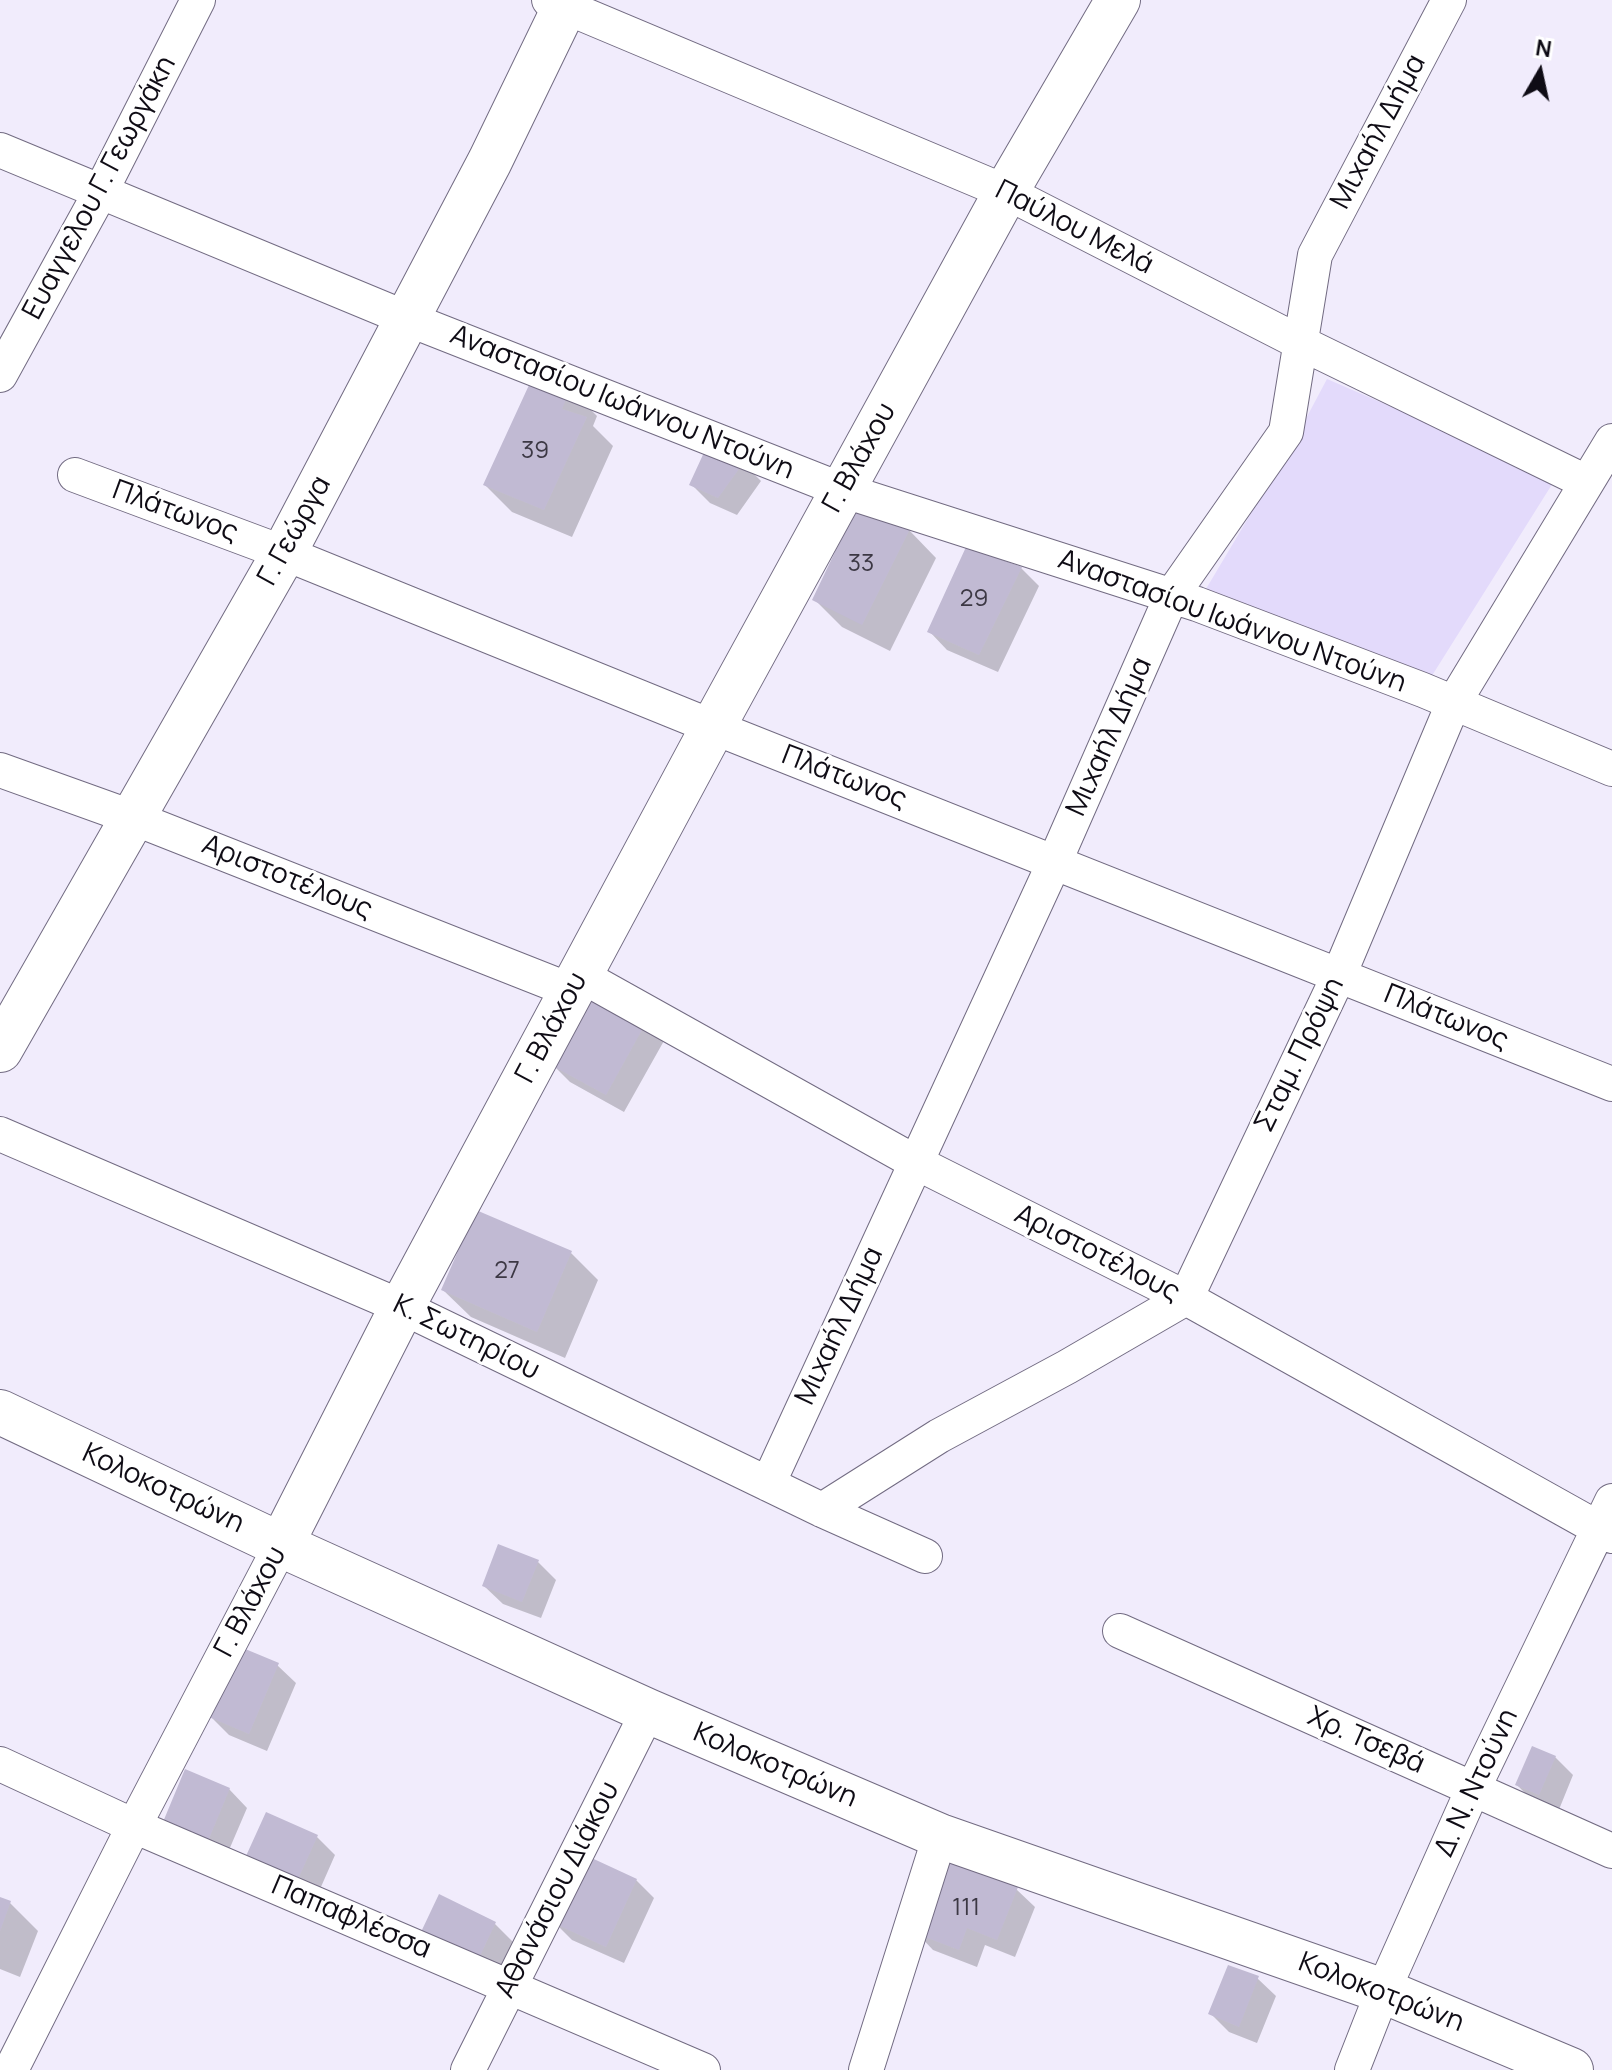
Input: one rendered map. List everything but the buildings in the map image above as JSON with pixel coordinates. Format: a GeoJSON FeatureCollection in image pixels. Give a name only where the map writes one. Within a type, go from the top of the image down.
{"type":"FeatureCollection","features":[{"type":"Feature","properties":{"kind":"street","name":"Ευαγγελου Γ. Γεωργάκη"},"geometry":{"type":"LineString","coordinates":[[0,375],[100,193],[198,0]]}},
{"type":"Feature","properties":{"kind":"street","name":"Γ. Βλάχου"},"geometry":{"type":"LineString","coordinates":[[11,2070],[402,1307],[842,490],[1006,192],[1118,0]]}},
{"type":"Feature","properties":{"kind":"street","name":"Μιχαήλ Δήμα"},"geometry":{"type":"LineString","coordinates":[[768,1484],[1055,861],[1172,595],[1286,432],[1315,255],[1449,0]]}},
{"type":"Feature","properties":{"kind":"street","name":"Παύλου Μελά"},"geometry":{"type":"LineString","coordinates":[[561,2],[1006,192],[1299,342],[1586,482]]}},
{"type":"Feature","properties":{"kind":"street","name":"Γ. Γεώργα"},"geometry":{"type":"LineString","coordinates":[[0,1050],[284,553],[408,319],[561,2]]}},
{"type":"Feature","properties":{"kind":"street","name":"Αναστασίου Ιωάννου Ντούνη"},"geometry":{"type":"LineString","coordinates":[[0,150],[408,319],[842,490],[1172,595],[1423,690],[1612,769]]}},
{"type":"Feature","properties":{"kind":"street","name":"Σταμ. Πρόψη"},"geometry":{"type":"LineString","coordinates":[[1186,1298],[1339,975],[1453,704],[1612,441]]}},
{"type":"Feature","properties":{"kind":"street","name":"Πλάτωνος"},"geometry":{"type":"LineString","coordinates":[[75,475],[284,553],[1612,1084]]}},
{"type":"Feature","properties":{"kind":"street","name":"Αριστοτέλους"},"geometry":{"type":"LineString","coordinates":[[0,770],[576,983],[915,1162],[1186,1298],[1608,1522]]}},
{"type":"Feature","properties":{"kind":"street","name":"Κ. Σωτηρίου"},"geometry":{"type":"LineString","coordinates":[[0,1134],[402,1307],[822,1510],[925,1556]]}},
{"type":"Feature","properties":{"kind":"street"},"geometry":{"type":"LineString","coordinates":[[822,1510],[939,1436],[1186,1298]]}},
{"type":"Feature","properties":{"kind":"street","name":"Κολοκοτρώνη"},"geometry":{"type":"LineString","coordinates":[[0,1412],[281,1545],[648,1711],[940,1836],[1383,1991],[1571,2070]]}},
{"type":"Feature","properties":{"kind":"street","name":"Δ. Ν. Ντούνη"},"geometry":{"type":"LineString","coordinates":[[1352,2070],[1383,1991],[1473,1789],[1608,1522]]}},
{"type":"Feature","properties":{"kind":"street","name":"Χρ. Τσεβά"},"geometry":{"type":"LineString","coordinates":[[1120,1631],[1612,1851]]}},
{"type":"Feature","properties":{"kind":"street","name":"Αθανάσιου Διάκου"},"geometry":{"type":"LineString","coordinates":[[468,2070],[648,1711]]}},
{"type":"Feature","properties":{"kind":"street","name":"Παπαφλέσσα"},"geometry":{"type":"LineString","coordinates":[[0,1764],[134,1826],[703,2070]]}},
{"type":"Feature","properties":{"kind":"street"},"geometry":{"type":"LineString","coordinates":[[866,2070],[940,1836]]}},
{"type":"Feature","properties":{"kind":"shaded area"},"geometry":{"type":"Polygon","coordinates":[[[1327,379],[1556,478],[1423,690],[1197,604],[1293,443],[1327,379]]]}}]}
